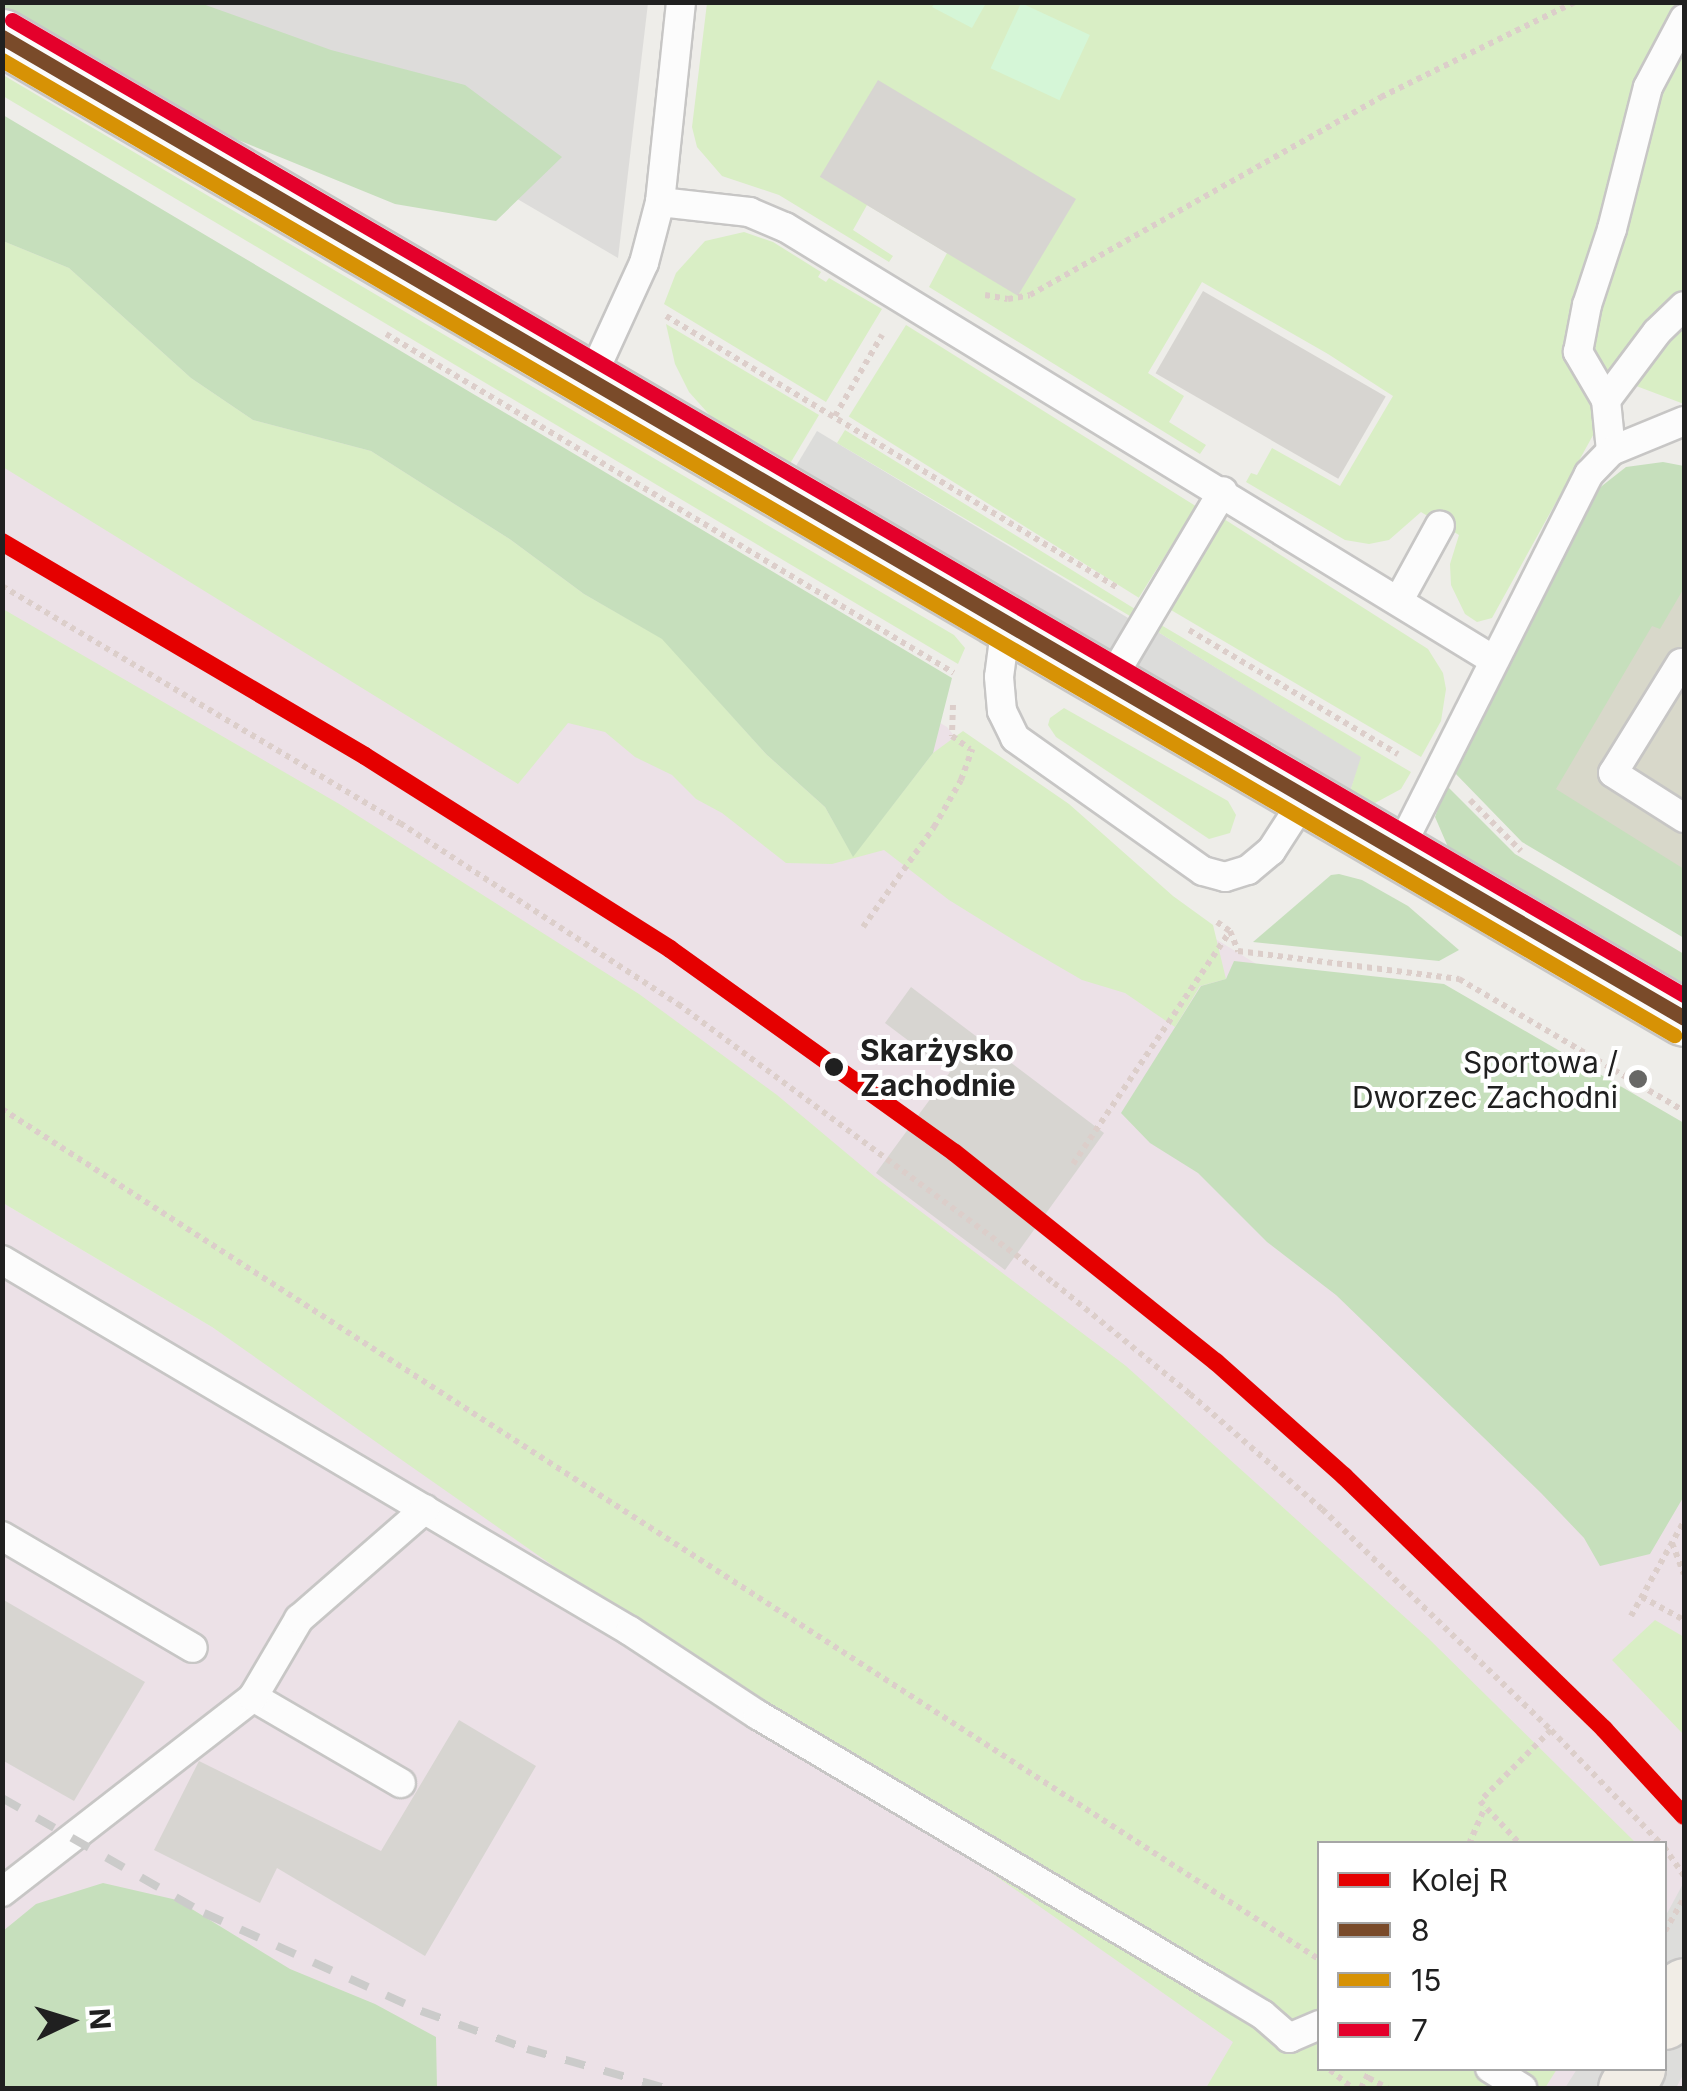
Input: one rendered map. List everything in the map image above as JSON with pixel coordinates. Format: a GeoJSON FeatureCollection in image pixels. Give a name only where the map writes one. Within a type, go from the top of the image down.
{"type":"FeatureCollection","features":[{"type":"Feature","properties":{"kind":"main road"},"geometry":{"type":"LineString","coordinates":[[1667,2016],[1684,1986]]}},
{"type":"Feature","properties":{"kind":"street"},"geometry":{"type":"LineString","coordinates":[[2,37],[1684,1018]]}},
{"type":"Feature","properties":{"kind":"lane"},"geometry":{"type":"LineString","coordinates":[[590,382],[630,295],[660,202],[681,2]]}},
{"type":"Feature","properties":{"kind":"lane"},"geometry":{"type":"LineString","coordinates":[[1611,451],[1606,400],[1578,352],[1587,305],[1612,229],[1648,87],[1684,19]]}},
{"type":"Feature","properties":{"kind":"lane"},"geometry":{"type":"LineString","coordinates":[[660,202],[749,212],[769,218],[1223,491],[1492,659]]}},
{"type":"Feature","properties":{"kind":"lane"},"geometry":{"type":"LineString","coordinates":[[1606,400],[1657,332],[1684,306]]}},
{"type":"Feature","properties":{"kind":"lane"},"geometry":{"type":"LineString","coordinates":[[1399,850],[1434,773],[1589,474],[1611,451],[1684,421]]}},
{"type":"Feature","properties":{"kind":"lane"},"geometry":{"type":"LineString","coordinates":[[1110,683],[1223,491]]}},
{"type":"Feature","properties":{"kind":"lane"},"geometry":{"type":"LineString","coordinates":[[1399,600],[1440,525]]}},
{"type":"Feature","properties":{"kind":"lane"},"geometry":{"type":"LineString","coordinates":[[1006,624],[999,678],[1002,711],[1015,738],[1203,871],[1225,876],[1248,870],[1271,851],[1306,796]]}},
{"type":"Feature","properties":{"kind":"lane"},"geometry":{"type":"LineString","coordinates":[[1681,662],[1613,773],[1684,818]]}},
{"type":"Feature","properties":{"kind":"lane"},"geometry":{"type":"LineString","coordinates":[[2,1260],[425,1509],[890,1795],[1263,2015],[1289,2038],[1317,2027]]}},
{"type":"Feature","properties":{"kind":"lane"},"geometry":{"type":"LineString","coordinates":[[2,1892],[253,1697],[299,1619],[425,1509]]}},
{"type":"Feature","properties":{"kind":"lane"},"geometry":{"type":"LineString","coordinates":[[2,1536],[193,1648]]}},
{"type":"Feature","properties":{"kind":"lane"},"geometry":{"type":"LineString","coordinates":[[253,1697],[401,1783]]}},
{"type":"Feature","properties":{"kind":"lane"},"geometry":{"type":"LineString","coordinates":[[1495,2071],[1522,2088]]}},
{"type":"Feature","properties":{"kind":"path"},"geometry":{"type":"LineString","coordinates":[[835,416],[904,299],[932,279],[1008,300],[1030,295],[1382,97],[1575,2]]}},
{"type":"Feature","properties":{"kind":"path"},"geometry":{"type":"LineString","coordinates":[[630,295],[1154,610],[1434,773],[1450,778],[1519,849],[1535,859]]}},
{"type":"Feature","properties":{"kind":"path"},"geometry":{"type":"LineString","coordinates":[[376,328],[954,670],[952,736],[983,758]]}},
{"type":"Feature","properties":{"kind":"path"},"geometry":{"type":"LineString","coordinates":[[2,586],[400,823],[678,1004],[1054,1282],[1322,1509],[1551,1730],[1659,1841]]}},
{"type":"Feature","properties":{"kind":"path"},"geometry":{"type":"LineString","coordinates":[[863,927],[961,780],[999,678]]}},
{"type":"Feature","properties":{"kind":"path"},"geometry":{"type":"LineString","coordinates":[[1215,920],[1230,931],[1238,950],[1459,978],[1684,1112]]}},
{"type":"Feature","properties":{"kind":"path"},"geometry":{"type":"LineString","coordinates":[[1073,1164],[1230,931]]}},
{"type":"Feature","properties":{"kind":"path"},"geometry":{"type":"LineString","coordinates":[[2,1109],[1317,1958]]}},
{"type":"Feature","properties":{"kind":"path"},"geometry":{"type":"LineString","coordinates":[[1631,1616],[1684,1521]]}},
{"type":"Feature","properties":{"kind":"path"},"geometry":{"type":"LineString","coordinates":[[1672,1542],[1684,1574]]}},
{"type":"Feature","properties":{"kind":"path"},"geometry":{"type":"LineString","coordinates":[[1642,1596],[1684,1620]]}},
{"type":"Feature","properties":{"kind":"path"},"geometry":{"type":"LineString","coordinates":[[1517,1841],[1480,1801],[1551,1730]]}},
{"type":"Feature","properties":{"kind":"path"},"geometry":{"type":"LineString","coordinates":[[1470,1841],[1485,1807]]}},
{"type":"Feature","properties":{"kind":"path"},"geometry":{"type":"LineString","coordinates":[[1667,1851],[1684,1876]]}},
{"type":"Feature","properties":{"kind":"path"},"geometry":{"type":"LineString","coordinates":[[1667,1927],[1684,1898]]}},
{"type":"Feature","properties":{"kind":"path"},"geometry":{"type":"LineString","coordinates":[[1330,2071],[1352,2088]]}},
{"type":"Feature","properties":{"kind":"path"},"geometry":{"type":"LineString","coordinates":[[1361,2088],[1370,2078],[1370,2071]]}},
{"type":"Feature","properties":{"kind":"path"},"geometry":{"type":"LineString","coordinates":[[1370,2078],[1387,2088]]}},
{"type":"Feature","properties":{"kind":"shaded area"},"geometry":{"type":"Polygon","coordinates":[[[183,3],[648,3],[618,258],[183,3]]]}},
{"type":"Feature","properties":{"kind":"shaded area"},"geometry":{"type":"Polygon","coordinates":[[[3,174],[947,727],[968,753],[1209,935],[1340,1015],[1684,1196],[1684,2088],[3,2088],[3,1203],[212,1327],[1317,2066],[1317,2071],[1667,2071],[1667,1841],[1352,1841],[3,738],[3,174]]]}},
{"type":"Feature","properties":{"kind":"shaded area"},"geometry":{"type":"Polygon","coordinates":[[[817,431],[1129,618],[1105,658],[793,470],[817,431]]]}},
{"type":"Feature","properties":{"kind":"shaded area"},"geometry":{"type":"Polygon","coordinates":[[[1684,541],[1684,900],[1527,803],[1684,541]]]}},
{"type":"Feature","properties":{"kind":"shaded area"},"geometry":{"type":"Polygon","coordinates":[[[1158,632],[1362,757],[1349,795],[1134,672],[1158,632]]]}},
{"type":"Feature","properties":{"kind":"green space"},"geometry":{"type":"Polygon","coordinates":[[[935,2],[986,3],[972,28],[932,7],[935,2]]]}},
{"type":"Feature","properties":{"kind":"green space"},"geometry":{"type":"Polygon","coordinates":[[[2,3],[200,3],[331,50],[465,85],[562,157],[496,221],[395,204],[216,131],[3,17],[2,3]]]}},
{"type":"Feature","properties":{"kind":"green space"},"geometry":{"type":"Polygon","coordinates":[[[707,3],[1684,3],[1684,404],[1623,381],[1492,618],[1477,622],[1465,614],[1451,585],[1450,564],[1459,535],[1421,512],[1389,540],[1369,544],[1345,540],[1246,482],[1251,473],[1257,475],[1272,448],[1340,486],[1393,396],[1328,354],[1202,282],[1148,373],[1184,396],[1169,422],[1206,445],[1200,454],[929,287],[947,253],[867,205],[853,230],[893,256],[889,262],[779,195],[722,176],[697,147],[692,127],[707,3]]]}},
{"type":"Feature","properties":{"kind":"green space"},"geometry":{"type":"Polygon","coordinates":[[[1021,3],[1090,35],[1059,100],[991,68],[1021,3]]]}},
{"type":"Feature","properties":{"kind":"green space"},"geometry":{"type":"Polygon","coordinates":[[[3,75],[954,635],[965,648],[958,664],[3,96],[3,75]]]}},
{"type":"Feature","properties":{"kind":"green space"},"geometry":{"type":"Polygon","coordinates":[[[3,115],[952,678],[933,753],[853,857],[825,807],[766,754],[662,639],[584,594],[511,540],[371,451],[253,420],[191,378],[69,268],[3,241],[3,115]]]}},
{"type":"Feature","properties":{"kind":"green space"},"geometry":{"type":"Polygon","coordinates":[[[744,232],[773,242],[821,272],[818,277],[826,282],[829,278],[882,309],[826,402],[664,304],[676,273],[705,241],[744,232]]]}},
{"type":"Feature","properties":{"kind":"green space"},"geometry":{"type":"Polygon","coordinates":[[[3,241],[69,268],[191,378],[253,420],[371,451],[511,540],[584,594],[663,639],[766,754],[825,807],[853,856],[933,753],[963,731],[1069,804],[1173,896],[1213,925],[1226,979],[1200,986],[1175,1027],[1125,993],[1082,980],[1020,944],[949,900],[884,850],[832,864],[786,863],[722,813],[696,799],[672,775],[635,757],[605,732],[568,723],[518,784],[3,467],[3,241]]]}},
{"type":"Feature","properties":{"kind":"green space"},"geometry":{"type":"Polygon","coordinates":[[[666,324],[819,415],[788,467],[715,421],[689,392],[675,364],[666,324]]]}},
{"type":"Feature","properties":{"kind":"green space"},"geometry":{"type":"Polygon","coordinates":[[[906,325],[1196,506],[1139,598],[849,417],[906,325]]]}},
{"type":"Feature","properties":{"kind":"green space"},"geometry":{"type":"Polygon","coordinates":[[[845,430],[1135,609],[1130,616],[837,443],[845,430]]]}},
{"type":"Feature","properties":{"kind":"green space"},"geometry":{"type":"Polygon","coordinates":[[[1663,462],[1684,466],[1684,588],[1660,629],[1652,626],[1556,789],[1684,869],[1684,938],[1522,842],[1453,771],[1598,489],[1626,467],[1663,462]]]}},
{"type":"Feature","properties":{"kind":"green space"},"geometry":{"type":"Polygon","coordinates":[[[1224,519],[1428,649],[1443,673],[1446,689],[1441,721],[1421,757],[1171,610],[1224,519]]]}},
{"type":"Feature","properties":{"kind":"green space"},"geometry":{"type":"Polygon","coordinates":[[[3,609],[341,805],[639,994],[777,1095],[875,1177],[1126,1366],[1428,1638],[1634,1841],[1317,1841],[1317,2071],[1556,2071],[1545,2088],[1206,2088],[1233,2042],[212,1327],[3,1203],[3,609]]]}},
{"type":"Feature","properties":{"kind":"green space"},"geometry":{"type":"Polygon","coordinates":[[[1161,625],[1411,772],[1401,789],[1375,803],[1349,795],[1361,757],[1158,632],[1161,625]]]}},
{"type":"Feature","properties":{"kind":"green space"},"geometry":{"type":"Polygon","coordinates":[[[1064,708],[1228,801],[1236,815],[1230,833],[1209,839],[1056,737],[1048,725],[1050,718],[1064,708]]]}},
{"type":"Feature","properties":{"kind":"green space"},"geometry":{"type":"Polygon","coordinates":[[[1446,785],[1515,854],[1684,954],[1684,1002],[1448,847],[1435,817],[1446,785]]]}},
{"type":"Feature","properties":{"kind":"green space"},"geometry":{"type":"Polygon","coordinates":[[[1331,875],[1362,880],[1408,906],[1459,950],[1439,961],[1253,942],[1331,875]]]}},
{"type":"Feature","properties":{"kind":"green space"},"geometry":{"type":"Polygon","coordinates":[[[1234,961],[1444,984],[1684,1123],[1684,1496],[1650,1554],[1600,1566],[1584,1538],[1541,1493],[1336,1295],[1267,1242],[1198,1173],[1150,1143],[1121,1113],[1201,986],[1226,979],[1234,961]]]}},
{"type":"Feature","properties":{"kind":"green space"},"geometry":{"type":"Polygon","coordinates":[[[1655,1620],[1684,1637],[1684,1735],[1612,1660],[1655,1620]]]}},
{"type":"Feature","properties":{"kind":"green space"},"geometry":{"type":"Polygon","coordinates":[[[103,1883],[177,1900],[290,1969],[375,2004],[436,2037],[437,2088],[3,2088],[3,1931],[36,1904],[103,1883]]]}},
{"type":"Feature","properties":{"kind":"pier"},"geometry":{"type":"Polygon","coordinates":[[[1684,1882],[1684,2073],[1676,2088],[1565,2088],[1576,2071],[1667,2071],[1667,1913],[1684,1882]]]}},
{"type":"Feature","properties":{"kind":"building"},"geometry":{"type":"Polygon","coordinates":[[[878,80],[1076,199],[1018,296],[820,177],[878,80]]]}},
{"type":"Feature","properties":{"kind":"building"},"geometry":{"type":"Polygon","coordinates":[[[1203,291],[1386,396],[1338,479],[1156,373],[1203,291]]]}},
{"type":"Feature","properties":{"kind":"building"},"geometry":{"type":"Polygon","coordinates":[[[911,987],[1104,1133],[1005,1270],[876,1173],[950,1072],[885,1023],[911,987]]]}},
{"type":"Feature","properties":{"kind":"building"},"geometry":{"type":"Polygon","coordinates":[[[2,1599],[145,1682],[74,1801],[2,1760],[2,1599]]]}},
{"type":"Feature","properties":{"kind":"building"},"geometry":{"type":"Polygon","coordinates":[[[459,1720],[536,1766],[425,1956],[277,1868],[260,1903],[154,1850],[199,1761],[381,1851],[459,1720]]]}},
{"type":"Feature","properties":{"kind":"railway"},"geometry":{"type":"LineString","coordinates":[[2,1798],[204,1913],[421,2011],[527,2049],[665,2088]]}},
{"type":"Feature","properties":{"kind":"rail line","name":"R"},"geometry":{"type":"LineString","coordinates":[[2,542],[365,756],[670,949],[955,1153],[1216,1362],[1344,1476],[1604,1729],[1684,1816]]}},
{"type":"Feature","properties":{"kind":"transit line","name":"7"},"geometry":{"type":"LineString","coordinates":[[12,20],[1684,995]]}},
{"type":"Feature","properties":{"kind":"transit line","name":"8"},"geometry":{"type":"LineString","coordinates":[[2,37],[1684,1018]]}},
{"type":"Feature","properties":{"kind":"transit line","name":"15"},"geometry":{"type":"LineString","coordinates":[[2,60],[1674,1035]]}},
{"type":"Feature","properties":{"kind":"place","name":"Skarżysko Zachodnie"},"geometry":{"type":"Point","coordinates":[834,1067]}},
{"type":"Feature","properties":{"kind":"place","name":"Sportowa / Dworzec Zachodni"},"geometry":{"type":"Point","coordinates":[1638,1079]}}]}
